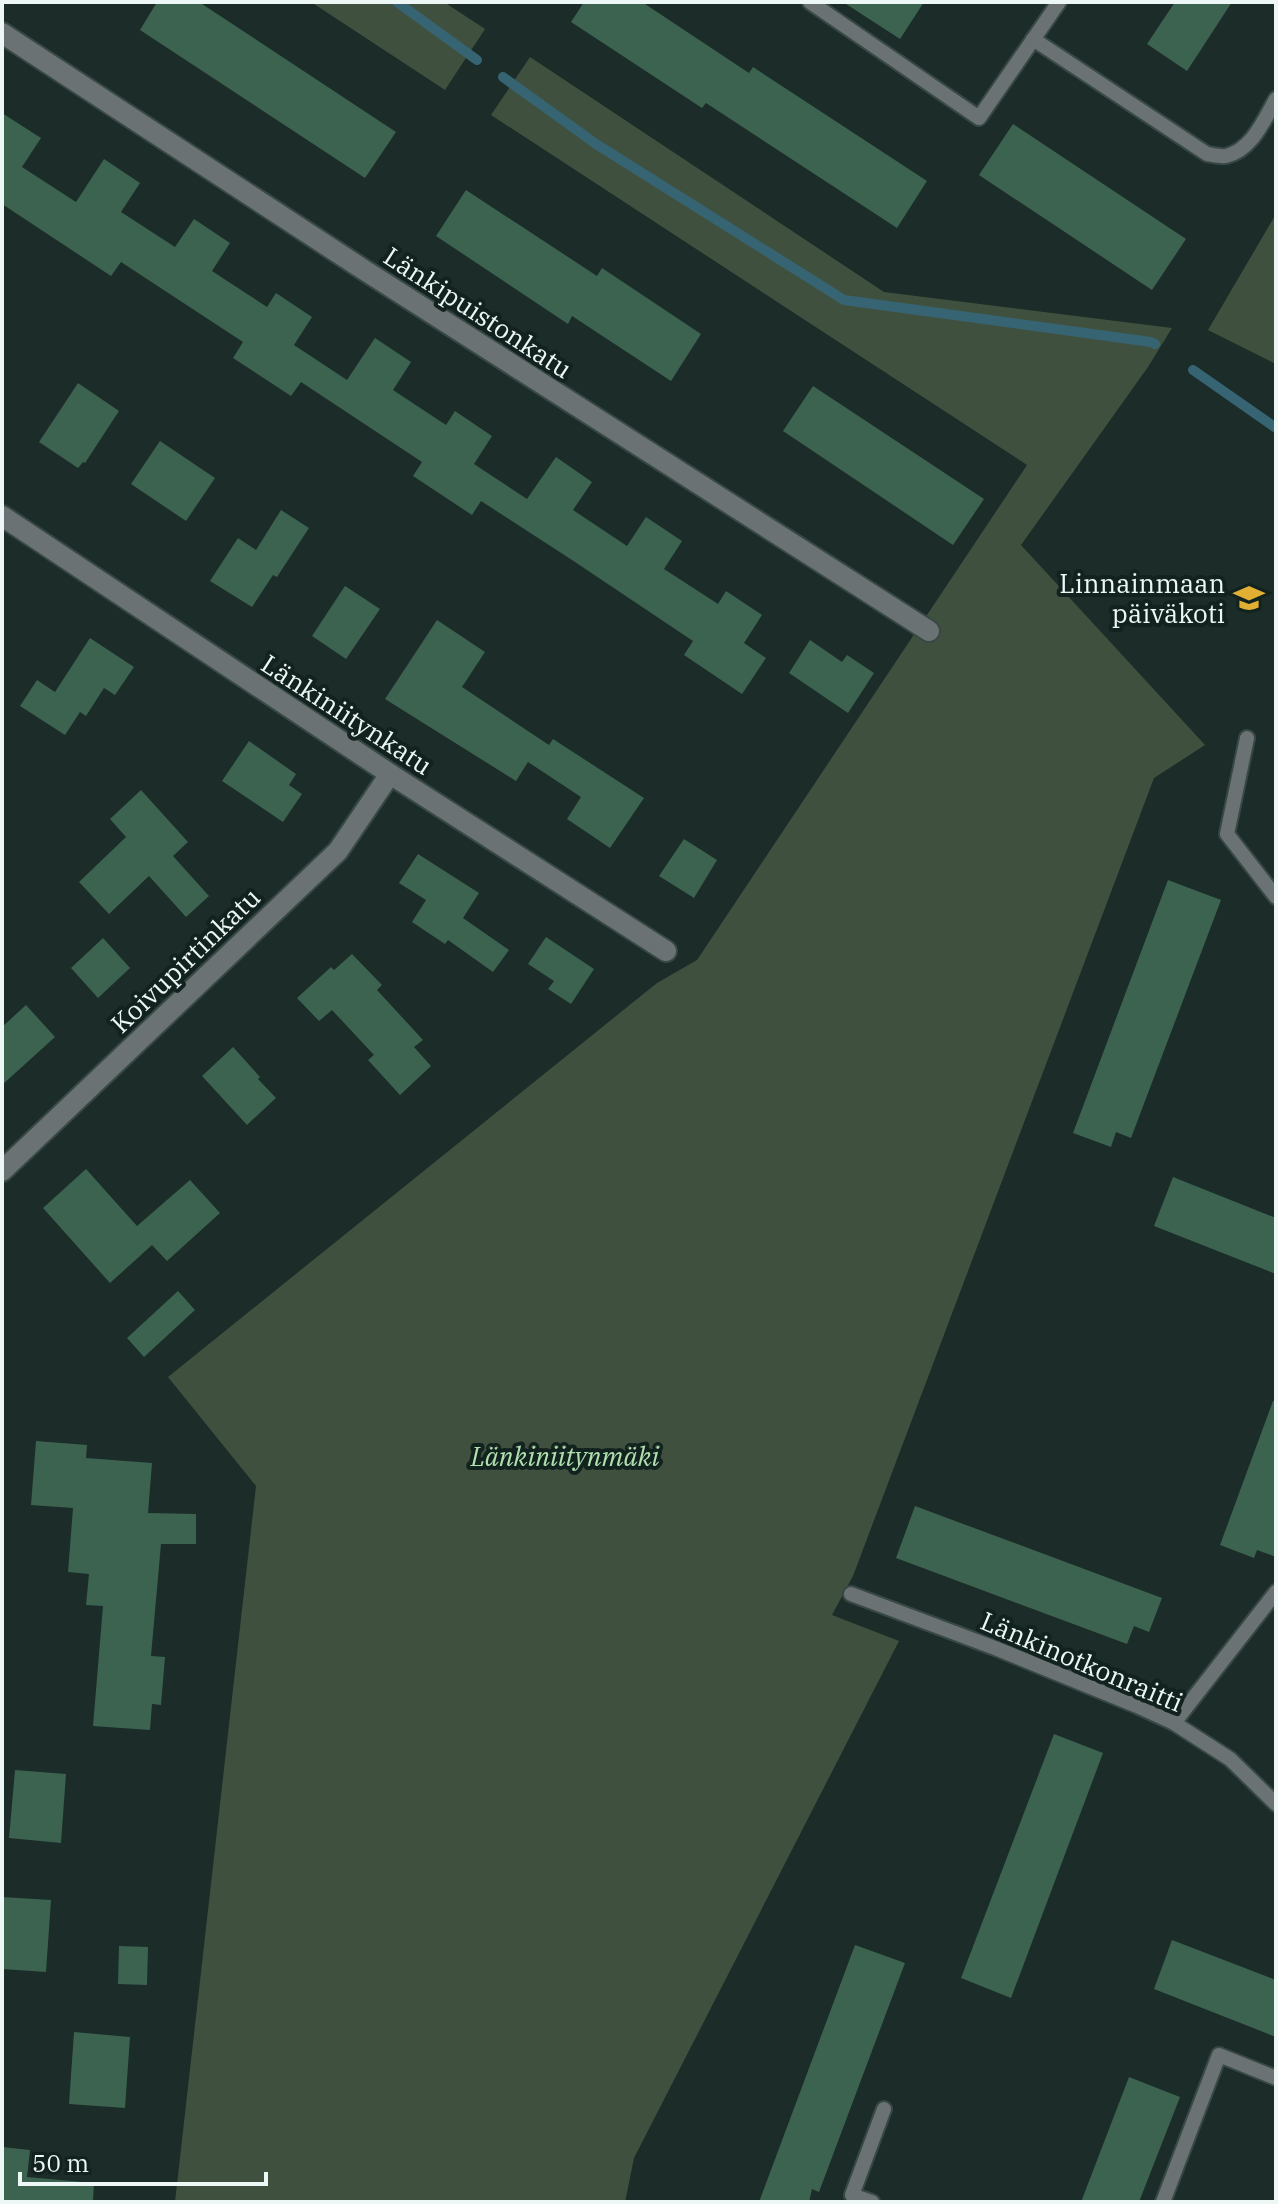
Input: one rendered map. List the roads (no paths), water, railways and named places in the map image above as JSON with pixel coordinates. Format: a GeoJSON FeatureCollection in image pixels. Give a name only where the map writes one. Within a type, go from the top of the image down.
{"type":"FeatureCollection","features":[{"type":"Feature","properties":{"kind":"street","name":"Länkipuistonkatu"},"geometry":{"type":"LineString","coordinates":[[2,33],[361,268],[929,631]]}},
{"type":"Feature","properties":{"kind":"street","name":"Länkiniitynkatu"},"geometry":{"type":"LineString","coordinates":[[2,516],[390,774],[666,951]]}},
{"type":"Feature","properties":{"kind":"street","name":"Koivupirtinkatu"},"geometry":{"type":"LineString","coordinates":[[2,1171],[338,851],[390,774]]}},
{"type":"Feature","properties":{"kind":"lane"},"geometry":{"type":"LineString","coordinates":[[810,2],[979,118],[1059,2]]}},
{"type":"Feature","properties":{"kind":"lane"},"geometry":{"type":"LineString","coordinates":[[1033,39],[1207,154],[1224,157],[1241,149],[1258,132],[1276,99]]}},
{"type":"Feature","properties":{"kind":"lane"},"geometry":{"type":"LineString","coordinates":[[1247,738],[1227,834],[1276,897]]}},
{"type":"Feature","properties":{"kind":"lane"},"geometry":{"type":"LineString","coordinates":[[1174,1723],[1276,1592]]}},
{"type":"Feature","properties":{"kind":"lane","name":"Länkinotkonraitti"},"geometry":{"type":"LineString","coordinates":[[851,1594],[995,1648],[1174,1723],[1230,1759],[1276,1804]]}},
{"type":"Feature","properties":{"kind":"lane"},"geometry":{"type":"LineString","coordinates":[[1163,2202],[1219,2055],[1276,2078]]}},
{"type":"Feature","properties":{"kind":"lane"},"geometry":{"type":"LineString","coordinates":[[872,2202],[851,2198],[884,2109]]}},
{"type":"Feature","properties":{"kind":"waterway"},"geometry":{"type":"LineString","coordinates":[[397,2],[477,60]]}},
{"type":"Feature","properties":{"kind":"waterway"},"geometry":{"type":"LineString","coordinates":[[503,77],[596,144],[844,300],[1155,344]]}},
{"type":"Feature","properties":{"kind":"waterway"},"geometry":{"type":"LineString","coordinates":[[1193,370],[1276,428]]}},
{"type":"Feature","properties":{"kind":"place","name":"Linnainmaan päiväkoti"},"geometry":{"type":"Point","coordinates":[1249,598]}},
{"type":"Feature","properties":{"kind":"park label","name":"Länkiniitynmäki"},"geometry":{"type":"Point","coordinates":[565,1456]}}]}
